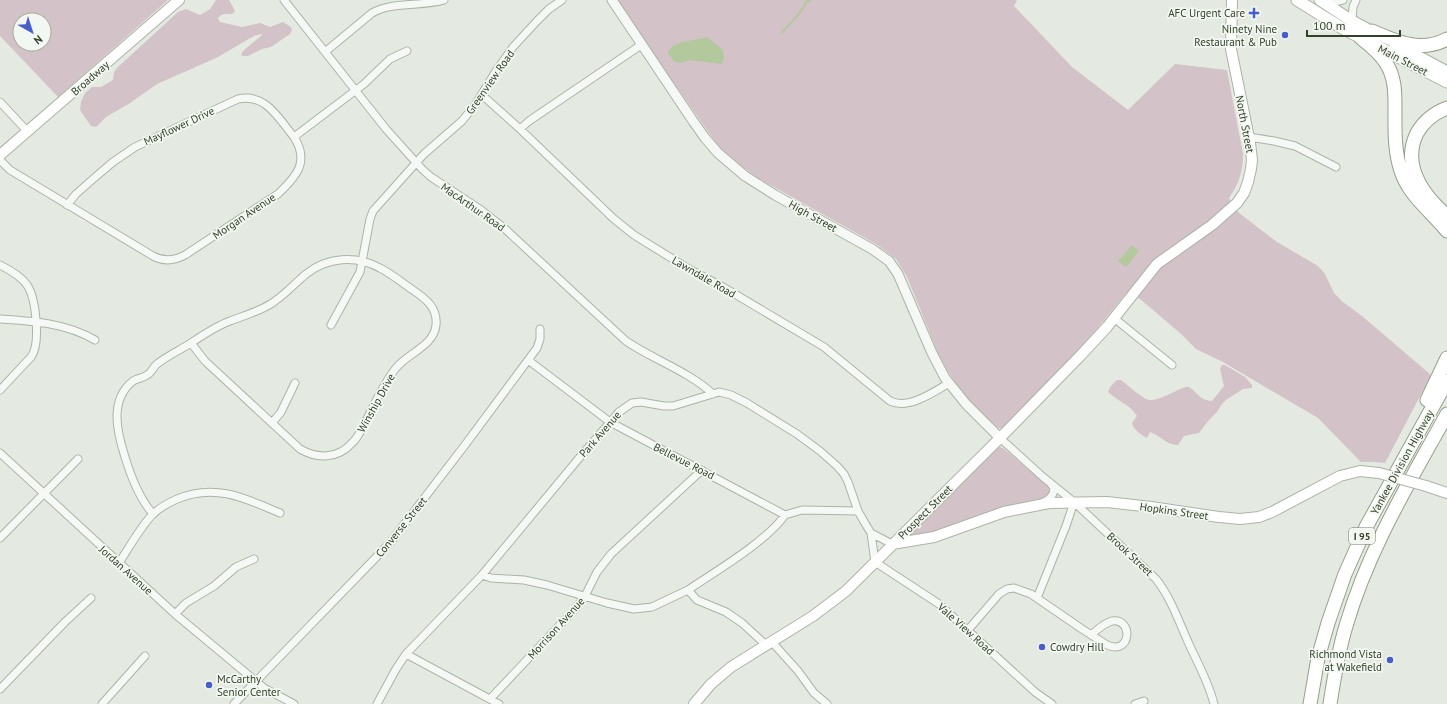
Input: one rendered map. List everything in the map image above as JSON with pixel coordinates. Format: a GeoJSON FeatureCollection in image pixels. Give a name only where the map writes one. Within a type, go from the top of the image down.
{"type":"FeatureCollection","features":[{"type":"Feature","properties":{"kind":"highway"},"geometry":{"type":"LineString","coordinates":[[1366,35],[1418,46],[1432,45],[1447,39]]}},
{"type":"Feature","properties":{"kind":"highway"},"geometry":{"type":"LineString","coordinates":[[1366,35],[1387,64],[1392,75],[1395,90],[1397,155],[1404,179],[1412,193],[1447,231]]}},
{"type":"Feature","properties":{"kind":"highway"},"geometry":{"type":"LineString","coordinates":[[1447,108],[1434,114],[1421,127],[1414,144],[1411,161],[1414,174],[1420,185],[1433,202],[1447,216]]}},
{"type":"Feature","properties":{"kind":"highway"},"geometry":{"type":"LineString","coordinates":[[1379,503],[1447,358]]}},
{"type":"Feature","properties":{"kind":"highway","name":"Yankee Division Highway"},"geometry":{"type":"LineString","coordinates":[[1310,704],[1318,658],[1336,595],[1358,542],[1447,382]]}},
{"type":"Feature","properties":{"kind":"highway","name":"Yankee Division Highway"},"geometry":{"type":"LineString","coordinates":[[1330,704],[1337,662],[1351,610],[1369,562],[1398,504],[1447,414]]}},
{"type":"Feature","properties":{"kind":"highway"},"geometry":{"type":"LineString","coordinates":[[1398,504],[1447,426]]}},
{"type":"Feature","properties":{"kind":"main road","name":"Broadway"},"geometry":{"type":"LineString","coordinates":[[0,155],[179,0]]}},
{"type":"Feature","properties":{"kind":"main road","name":"North Street"},"geometry":{"type":"LineString","coordinates":[[1134,293],[1161,260],[1228,213],[1237,203],[1246,188],[1251,169],[1251,152],[1231,49],[1232,0]]}},
{"type":"Feature","properties":{"kind":"main road","name":"Main Street"},"geometry":{"type":"LineString","coordinates":[[1297,0],[1323,17],[1447,72]]}},
{"type":"Feature","properties":{"kind":"main road","name":"Main Street"},"geometry":{"type":"LineString","coordinates":[[1322,2],[1352,21],[1366,35],[1447,82]]}},
{"type":"Feature","properties":{"kind":"main road","name":"Prospect Street"},"geometry":{"type":"LineString","coordinates":[[694,704],[705,690],[726,671],[803,623],[833,602],[1000,438],[1086,350],[1134,293]]}},
{"type":"Feature","properties":{"kind":"main road","name":"Hopkins Street"},"geometry":{"type":"LineString","coordinates":[[892,544],[934,537],[1004,512],[1040,504],[1107,502],[1224,518],[1252,518],[1264,516],[1333,479],[1345,474],[1360,471],[1379,473],[1447,493]]}},
{"type":"Feature","properties":{"kind":"street","name":"MacArthur Road"},"geometry":{"type":"LineString","coordinates":[[284,0],[355,90],[416,163],[431,177],[470,202],[498,223],[626,341],[648,355],[701,384],[713,394]]}},
{"type":"Feature","properties":{"kind":"street"},"geometry":{"type":"LineString","coordinates":[[325,52],[372,13],[378,10],[389,7],[431,3],[444,0]]}},
{"type":"Feature","properties":{"kind":"street","name":"Greenview Road"},"geometry":{"type":"LineString","coordinates":[[331,324],[359,274],[372,212],[416,163],[462,121],[482,95],[501,64],[525,33],[543,15],[562,0]]}},
{"type":"Feature","properties":{"kind":"street","name":"High Street"},"geometry":{"type":"LineString","coordinates":[[612,0],[705,138],[726,160],[751,180],[775,195],[872,248],[892,264],[901,279],[936,362],[949,383],[966,404],[1000,438]]}},
{"type":"Feature","properties":{"kind":"street"},"geometry":{"type":"LineString","coordinates":[[1322,2],[1343,0]]}},
{"type":"Feature","properties":{"kind":"street"},"geometry":{"type":"LineString","coordinates":[[1352,21],[1353,7],[1356,0]]}},
{"type":"Feature","properties":{"kind":"street"},"geometry":{"type":"LineString","coordinates":[[520,129],[528,121],[641,45]]}},
{"type":"Feature","properties":{"kind":"street"},"geometry":{"type":"LineString","coordinates":[[294,137],[355,90],[390,59],[407,51]]}},
{"type":"Feature","properties":{"kind":"street","name":"Lawndale Road"},"geometry":{"type":"LineString","coordinates":[[482,95],[609,214],[634,235],[689,269],[723,287],[824,347],[890,401],[899,404],[907,404],[926,396],[949,383]]}},
{"type":"Feature","properties":{"kind":"street","name":"Mayflower Drive"},"geometry":{"type":"LineString","coordinates":[[67,205],[76,194],[135,147],[238,99],[252,98],[264,102],[294,137]]}},
{"type":"Feature","properties":{"kind":"street"},"geometry":{"type":"LineString","coordinates":[[0,102],[28,132]]}},
{"type":"Feature","properties":{"kind":"street","name":"Morgan Avenue"},"geometry":{"type":"LineString","coordinates":[[67,205],[160,260],[168,261],[185,255],[266,203],[286,187],[295,177],[301,165],[300,150],[294,137]]}},
{"type":"Feature","properties":{"kind":"street"},"geometry":{"type":"LineString","coordinates":[[1249,137],[1295,146],[1336,167]]}},
{"type":"Feature","properties":{"kind":"street"},"geometry":{"type":"LineString","coordinates":[[0,160],[10,170],[67,205]]}},
{"type":"Feature","properties":{"kind":"street","name":"Winship Drive"},"geometry":{"type":"LineString","coordinates":[[153,514],[146,506],[136,487],[125,459],[118,432],[117,409],[121,398],[130,384],[139,378],[149,375],[158,363],[222,324],[268,306],[318,266],[345,259],[362,261],[381,268],[427,301],[436,314],[434,334],[428,342],[395,369],[356,439],[350,446],[334,455],[325,456],[308,453],[297,446],[202,358],[191,343]]}},
{"type":"Feature","properties":{"kind":"street"},"geometry":{"type":"LineString","coordinates":[[0,265],[14,273],[30,289],[36,322],[36,344],[33,355],[0,390]]}},
{"type":"Feature","properties":{"kind":"street"},"geometry":{"type":"LineString","coordinates":[[1114,318],[1172,365]]}},
{"type":"Feature","properties":{"kind":"street"},"geometry":{"type":"LineString","coordinates":[[0,319],[36,322],[68,328],[95,340]]}},
{"type":"Feature","properties":{"kind":"street","name":"Converse Street"},"geometry":{"type":"LineString","coordinates":[[234,704],[386,547],[465,446],[538,346],[540,329]]}},
{"type":"Feature","properties":{"kind":"street","name":"Bellevue Road"},"geometry":{"type":"LineString","coordinates":[[528,360],[610,422],[785,514]]}},
{"type":"Feature","properties":{"kind":"street"},"geometry":{"type":"LineString","coordinates":[[272,423],[281,412],[295,383]]}},
{"type":"Feature","properties":{"kind":"street","name":"Park Avenue"},"geometry":{"type":"LineString","coordinates":[[377,704],[406,654],[482,575],[610,422],[622,409],[632,403],[636,402],[668,406],[719,392],[726,393],[747,403],[788,428],[820,451],[844,474],[852,490],[858,511],[871,533],[875,562]]}},
{"type":"Feature","properties":{"kind":"street","name":"Brook Street"},"geometry":{"type":"LineString","coordinates":[[1000,438],[1049,482],[1074,502],[1152,575],[1162,587],[1207,683],[1214,704]]}},
{"type":"Feature","properties":{"kind":"street","name":"Jordan Avenue"},"geometry":{"type":"LineString","coordinates":[[0,453],[175,614],[264,688],[294,704]]}},
{"type":"Feature","properties":{"kind":"street"},"geometry":{"type":"LineString","coordinates":[[0,538],[78,459]]}},
{"type":"Feature","properties":{"kind":"street","name":"Morrison Avenue"},"geometry":{"type":"LineString","coordinates":[[490,699],[575,609],[585,596],[597,572],[611,554],[702,470]]}},
{"type":"Feature","properties":{"kind":"street"},"geometry":{"type":"LineString","coordinates":[[1040,504],[1049,500],[1053,494],[1054,488],[1049,482]]}},
{"type":"Feature","properties":{"kind":"street"},"geometry":{"type":"LineString","coordinates":[[119,563],[153,514],[176,500],[195,493],[217,492],[237,496],[280,513]]}},
{"type":"Feature","properties":{"kind":"street"},"geometry":{"type":"LineString","coordinates":[[1037,598],[1074,502]]}},
{"type":"Feature","properties":{"kind":"street"},"geometry":{"type":"LineString","coordinates":[[482,575],[491,578],[537,583],[634,609],[652,607],[688,590],[756,543],[778,524],[785,514],[803,510],[858,511]]}},
{"type":"Feature","properties":{"kind":"street"},"geometry":{"type":"LineString","coordinates":[[871,533],[892,544]]}},
{"type":"Feature","properties":{"kind":"street"},"geometry":{"type":"LineString","coordinates":[[175,614],[186,603],[214,586],[236,567],[254,559]]}},
{"type":"Feature","properties":{"kind":"street","name":"Vale View Road"},"geometry":{"type":"LineString","coordinates":[[875,562],[939,604],[1035,692],[1052,704]]}},
{"type":"Feature","properties":{"kind":"street"},"geometry":{"type":"LineString","coordinates":[[968,630],[994,598],[1005,590],[1017,588],[1028,592],[1090,635],[1107,646],[1114,647],[1123,644],[1127,635],[1124,626],[1113,621],[1106,623],[1090,635]]}},
{"type":"Feature","properties":{"kind":"street"},"geometry":{"type":"LineString","coordinates":[[688,590],[697,600],[720,609],[737,619],[769,643],[798,671],[820,704]]}},
{"type":"Feature","properties":{"kind":"street"},"geometry":{"type":"LineString","coordinates":[[0,689],[65,622],[91,598]]}},
{"type":"Feature","properties":{"kind":"street"},"geometry":{"type":"LineString","coordinates":[[406,654],[499,704]]}},
{"type":"Feature","properties":{"kind":"street"},"geometry":{"type":"LineString","coordinates":[[102,704],[145,656]]}},
{"type":"Feature","properties":{"kind":"street"},"geometry":{"type":"LineString","coordinates":[[814,693],[827,704]]}},
{"type":"Feature","properties":{"kind":"street"},"geometry":{"type":"LineString","coordinates":[[1136,704],[1144,701]]}},
{"type":"Feature","properties":{"kind":"shaded area"},"geometry":{"type":"Polygon","coordinates":[[[0,0],[168,0],[58,97],[15,52],[52,52],[52,12],[12,12],[12,49],[0,36],[0,0]]]}},
{"type":"Feature","properties":{"kind":"shaded area"},"geometry":{"type":"Polygon","coordinates":[[[216,0],[229,0],[235,11],[232,14],[221,15],[218,18],[220,22],[242,27],[260,23],[270,27],[283,22],[291,27],[292,30],[290,34],[271,47],[262,49],[248,56],[241,55],[243,51],[262,35],[254,36],[216,58],[157,84],[130,103],[106,117],[96,127],[91,126],[80,110],[81,102],[85,93],[92,87],[101,87],[113,80],[114,72],[118,67],[178,12],[186,9],[200,15],[210,9],[216,0]]]}},
{"type":"Feature","properties":{"kind":"shaded area"},"geometry":{"type":"Polygon","coordinates":[[[618,0],[1017,0],[1014,6],[1072,67],[1128,110],[1175,64],[1227,70],[1243,154],[1240,177],[1229,198],[1239,213],[1277,242],[1318,266],[1325,274],[1334,293],[1343,302],[1362,316],[1431,375],[1385,463],[1361,462],[1318,418],[1223,362],[1196,349],[1180,333],[1140,299],[1126,293],[1084,345],[1007,425],[1003,428],[998,428],[966,398],[947,370],[938,353],[907,277],[896,259],[876,244],[758,178],[729,157],[718,146],[618,0]]]}},
{"type":"Feature","properties":{"kind":"shaded area"},"geometry":{"type":"Polygon","coordinates":[[[707,37],[723,50],[724,59],[722,64],[689,60],[681,63],[675,62],[668,54],[673,46],[707,37]]]}},
{"type":"Feature","properties":{"kind":"shaded area"},"geometry":{"type":"Polygon","coordinates":[[[1132,245],[1139,251],[1126,267],[1118,261],[1132,245]]]}},
{"type":"Feature","properties":{"kind":"shaded area"},"geometry":{"type":"Polygon","coordinates":[[[1222,365],[1225,365],[1245,377],[1252,385],[1252,388],[1243,389],[1226,400],[1199,433],[1184,436],[1178,445],[1170,444],[1150,432],[1147,438],[1140,434],[1132,423],[1137,416],[1134,412],[1108,392],[1110,387],[1117,380],[1121,380],[1138,394],[1149,400],[1159,399],[1182,388],[1189,387],[1205,400],[1212,401],[1224,386],[1220,369],[1222,365]]]}},
{"type":"Feature","properties":{"kind":"shaded area"},"geometry":{"type":"Polygon","coordinates":[[[1000,447],[1048,486],[1050,491],[1046,498],[948,529],[915,537],[912,533],[913,531],[996,449],[1000,447]]]}},
{"type":"Feature","properties":{"kind":"waterway"},"geometry":{"type":"LineString","coordinates":[[782,33],[806,2],[810,0]]}},
{"type":"Feature","properties":{"kind":"place","name":"AFC Urgent Care"},"geometry":{"type":"Point","coordinates":[1254,13]}},
{"type":"Feature","properties":{"kind":"place","name":"Ninety Nine Restaurant & Pub"},"geometry":{"type":"Point","coordinates":[1285,35]}},
{"type":"Feature","properties":{"kind":"place","name":"Cowdry Hill"},"geometry":{"type":"Point","coordinates":[1042,647]}},
{"type":"Feature","properties":{"kind":"place","name":"Richmond Vista at Wakefield"},"geometry":{"type":"Point","coordinates":[1390,660]}},
{"type":"Feature","properties":{"kind":"place","name":"McCarthy Senior Center"},"geometry":{"type":"Point","coordinates":[209,685]}}]}
